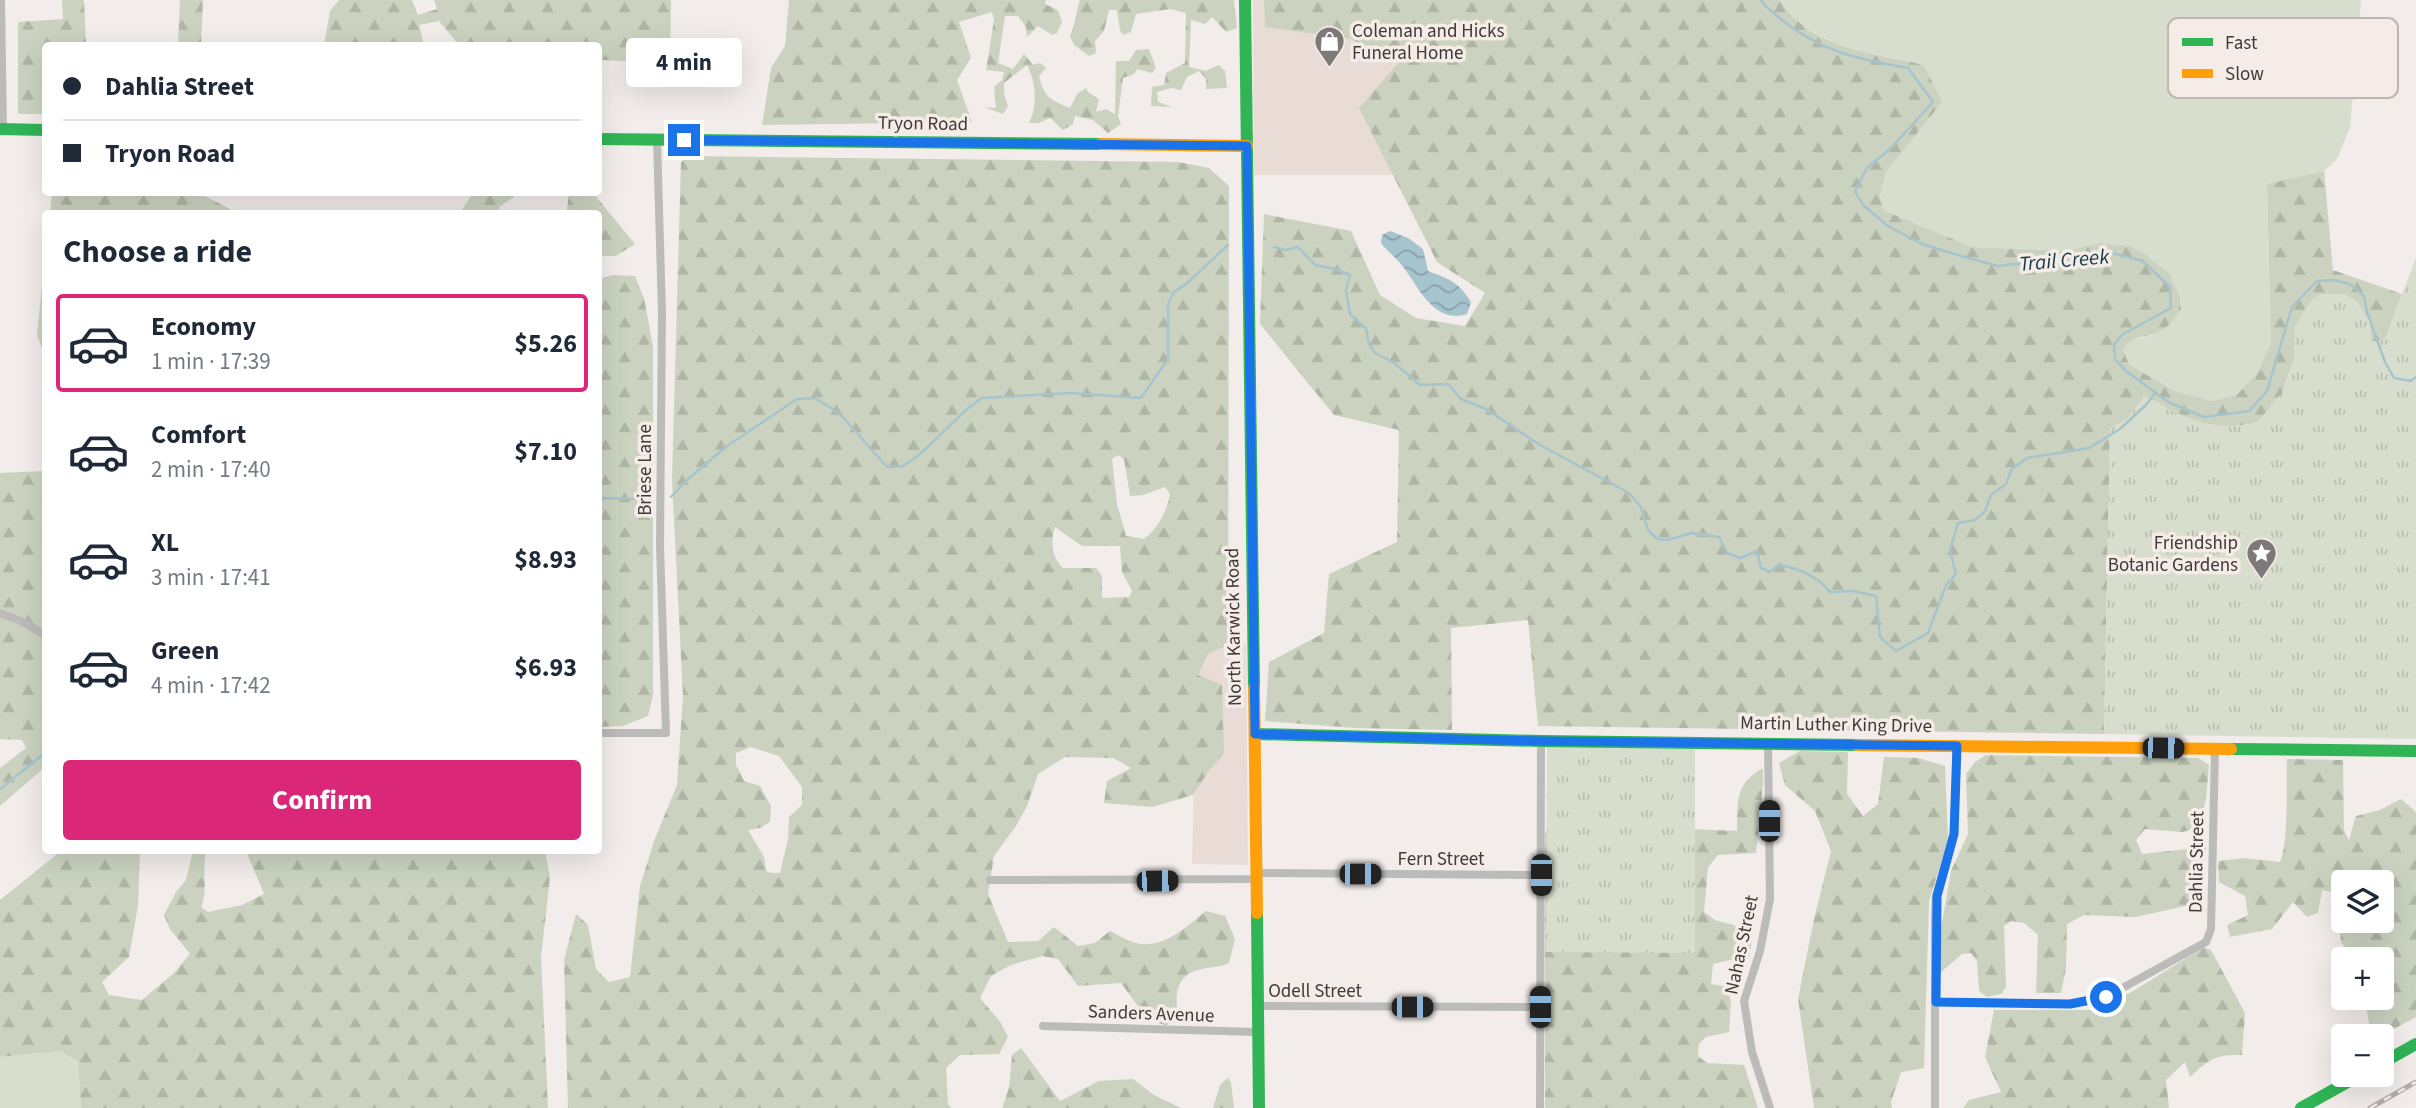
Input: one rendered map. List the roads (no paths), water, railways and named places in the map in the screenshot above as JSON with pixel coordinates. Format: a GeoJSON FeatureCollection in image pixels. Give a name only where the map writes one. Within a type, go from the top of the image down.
{"type":"FeatureCollection","features":[{"type":"Feature","properties":{"kind":"street"},"geometry":{"type":"LineString","coordinates":[[1,0],[2,129],[42,130]]}},
{"type":"Feature","properties":{"kind":"street","name":"North Karwick Road"},"geometry":{"type":"LineString","coordinates":[[1245,0],[1259,1108]]}},
{"type":"Feature","properties":{"kind":"street","name":"Tryon Road"},"geometry":{"type":"LineString","coordinates":[[602,139],[1247,146]]}},
{"type":"Feature","properties":{"kind":"street","name":"Briese Lane"},"geometry":{"type":"LineString","coordinates":[[602,733],[666,733],[660,545],[662,312],[657,140]]}},
{"type":"Feature","properties":{"kind":"street"},"geometry":{"type":"LineString","coordinates":[[0,613],[42,634]]}},
{"type":"Feature","properties":{"kind":"street","name":"Martin Luther King Drive"},"geometry":{"type":"LineString","coordinates":[[1255,734],[1541,741],[2416,751]]}},
{"type":"Feature","properties":{"kind":"street"},"geometry":{"type":"LineString","coordinates":[[1540,1108],[1541,741]]}},
{"type":"Feature","properties":{"kind":"street","name":"Nahas Street"},"geometry":{"type":"LineString","coordinates":[[1768,744],[1770,899],[1760,951],[1744,1001],[1752,1052],[1770,1108]]}},
{"type":"Feature","properties":{"kind":"street"},"geometry":{"type":"LineString","coordinates":[[1935,1108],[1937,896],[1954,834],[1957,746]]}},
{"type":"Feature","properties":{"kind":"street","name":"Dahlia Street"},"geometry":{"type":"LineString","coordinates":[[1936,1002],[2070,1004],[2094,1001],[2118,991],[2206,942],[2211,929],[2215,749]]}},
{"type":"Feature","properties":{"kind":"street","name":"Fern Street"},"geometry":{"type":"LineString","coordinates":[[990,880],[1541,875]]}},
{"type":"Feature","properties":{"kind":"street","name":"Odell Street"},"geometry":{"type":"LineString","coordinates":[[1258,1006],[1540,1007]]}},
{"type":"Feature","properties":{"kind":"street","name":"Sanders Avenue"},"geometry":{"type":"LineString","coordinates":[[1043,1026],[1258,1032]]}},
{"type":"Feature","properties":{"kind":"street"},"geometry":{"type":"LineString","coordinates":[[2394,1056],[2416,1044]]}},
{"type":"Feature","properties":{"kind":"street"},"geometry":{"type":"LineString","coordinates":[[2301,1108],[2339,1087]]}},
{"type":"Feature","properties":{"kind":"water"},"geometry":{"type":"Polygon","coordinates":[[[1390,231],[1408,238],[1423,249],[1428,271],[1448,279],[1462,290],[1471,302],[1467,314],[1444,314],[1427,300],[1400,263],[1381,243],[1382,235],[1390,231]]]}},
{"type":"Feature","properties":{"kind":"waterway","name":"Trail Creek"},"geometry":{"type":"LineString","coordinates":[[1761,0],[1795,30],[1825,46],[1841,53],[1908,68],[1933,102],[1891,148],[1867,168],[1855,191],[1863,205],[1888,226],[1922,244],[1998,266],[2112,253],[2143,261],[2170,287],[2171,308],[2123,334],[2114,345],[2115,359],[2126,371],[2168,402],[2204,417],[2249,411],[2267,391],[2292,307],[2317,281],[2334,280],[2350,284],[2364,296],[2385,362],[2394,378],[2411,381],[2416,377]]}},
{"type":"Feature","properties":{"kind":"waterway"},"geometry":{"type":"LineString","coordinates":[[671,497],[727,446],[797,399],[815,398],[839,413],[887,467],[903,466],[919,455],[982,398],[1070,393],[1141,398],[1168,359],[1168,304],[1174,292],[1228,245]]}},
{"type":"Feature","properties":{"kind":"waterway"},"geometry":{"type":"LineString","coordinates":[[1274,247],[1286,250],[1298,247],[1315,265],[1350,275],[1346,290],[1350,314],[1366,329],[1369,344],[1375,353],[1393,362],[1420,385],[1448,384],[1461,399],[1486,409],[1540,445],[1629,493],[1641,507],[1648,530],[1657,539],[1668,540],[1691,533],[1719,537],[1727,553],[1740,558],[1757,551],[1761,568],[1770,572],[1778,565],[1785,566],[1813,577],[1830,592],[1854,591],[1876,596],[1880,637],[1896,651],[1928,633],[1946,585],[1956,574],[1950,550],[1958,523],[1975,520],[1985,511],[1991,495],[2006,484],[2011,470],[2027,458],[2089,448],[2120,429],[2156,392]]}},
{"type":"Feature","properties":{"kind":"waterway"},"geometry":{"type":"LineString","coordinates":[[602,498],[650,499]]}},
{"type":"Feature","properties":{"kind":"waterway"},"geometry":{"type":"LineString","coordinates":[[0,789],[42,755]]}},
{"type":"Feature","properties":{"kind":"railway"},"geometry":{"type":"LineString","coordinates":[[2370,1108],[2416,1082]]}},
{"type":"Feature","properties":{"kind":"place","name":"Coleman and Hicks Funeral Home"},"geometry":{"type":"Point","coordinates":[1329,69]}},
{"type":"Feature","properties":{"kind":"place","name":"Friendship Botanic Gardens"},"geometry":{"type":"Point","coordinates":[2261,581]}}]}
